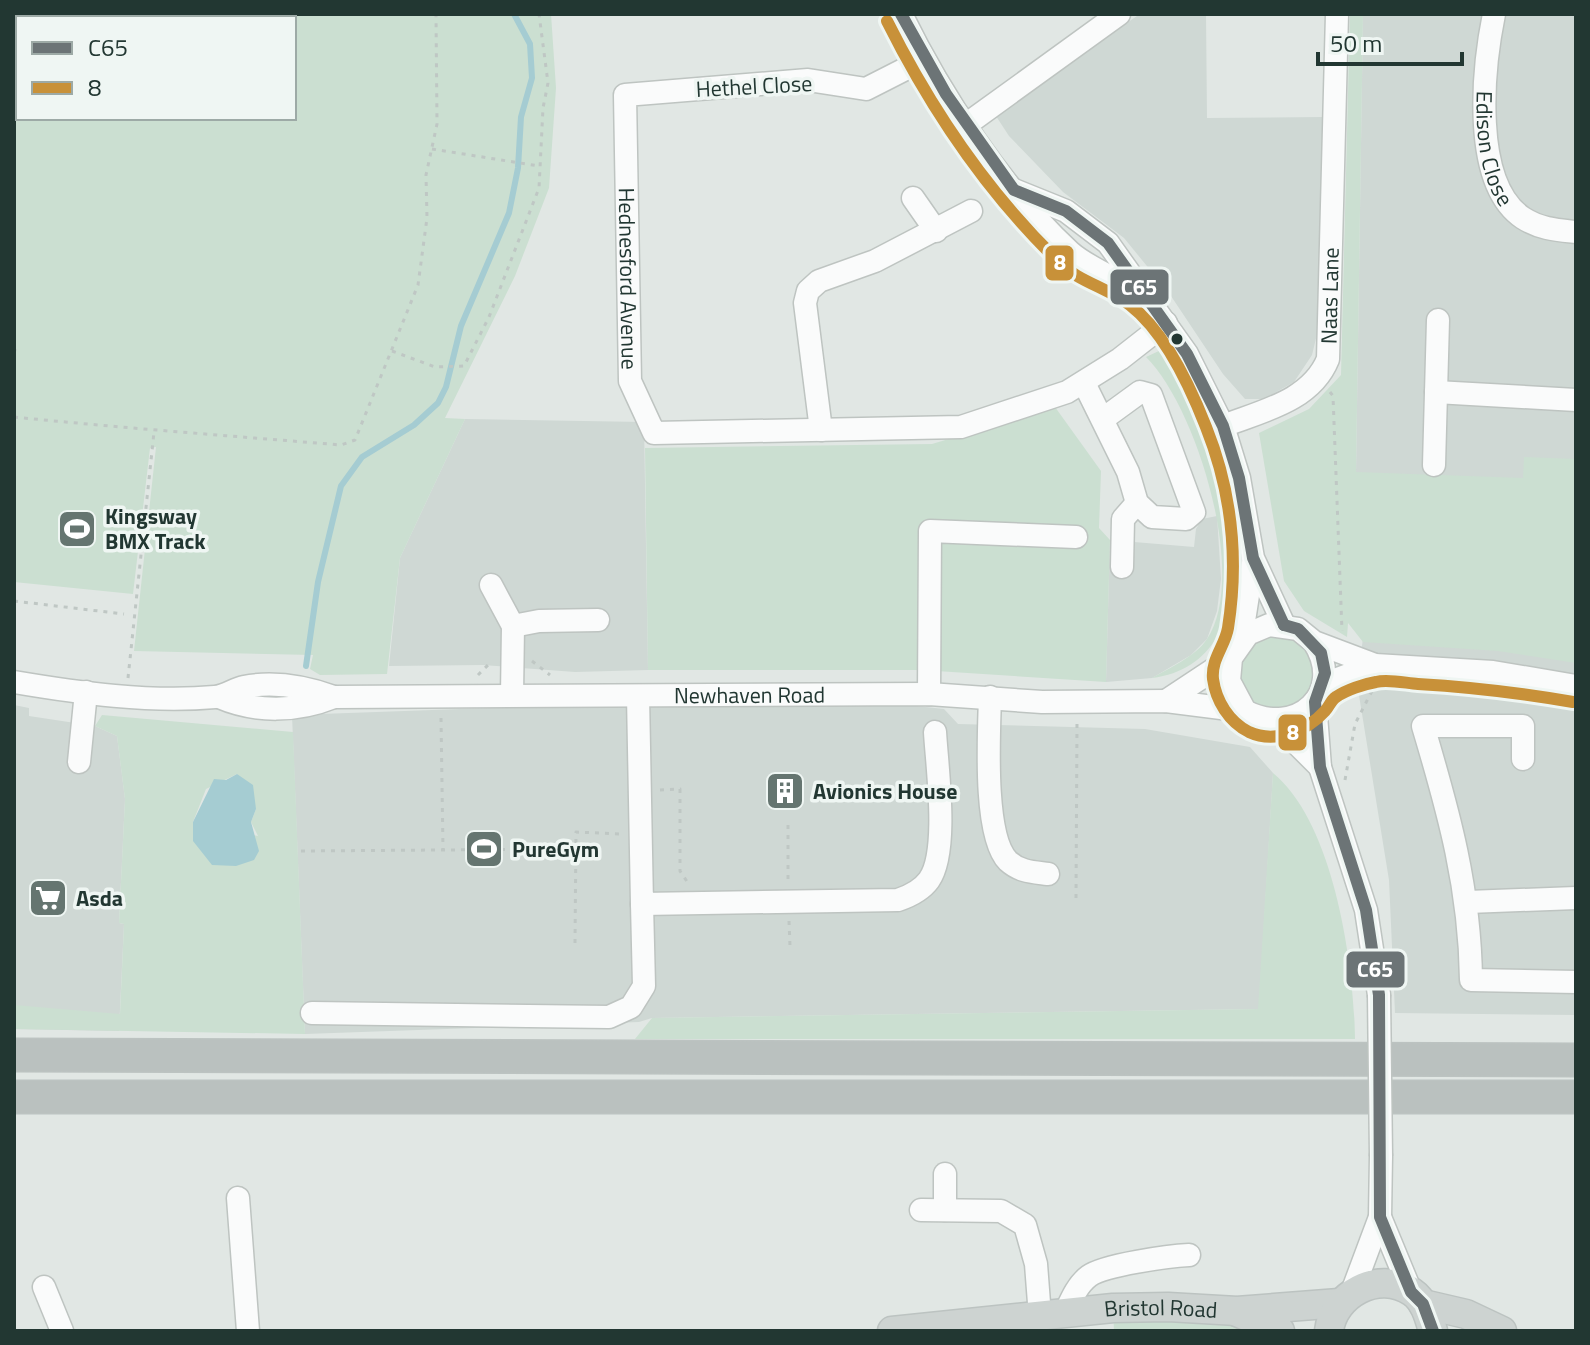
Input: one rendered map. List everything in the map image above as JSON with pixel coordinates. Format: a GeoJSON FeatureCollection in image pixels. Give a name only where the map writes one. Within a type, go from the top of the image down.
{"type":"FeatureCollection","features":[{"type":"Feature","properties":{"kind":"highway"},"geometry":{"type":"LineString","coordinates":[[14,1055],[1576,1060]]}},
{"type":"Feature","properties":{"kind":"highway"},"geometry":{"type":"LineString","coordinates":[[14,1097],[1576,1097]]}},
{"type":"Feature","properties":{"kind":"main road","name":"Bristol Road"},"geometry":{"type":"LineString","coordinates":[[892,1331],[1053,1314],[1168,1307],[1237,1311],[1345,1297],[1381,1284],[1417,1298]]}},
{"type":"Feature","properties":{"kind":"main road"},"geometry":{"type":"LineString","coordinates":[[1329,1331],[1331,1316],[1345,1297]]}},
{"type":"Feature","properties":{"kind":"main road"},"geometry":{"type":"LineString","coordinates":[[1417,1298],[1433,1331]]}},
{"type":"Feature","properties":{"kind":"main road"},"geometry":{"type":"LineString","coordinates":[[1417,1298],[1466,1314],[1502,1331]]}},
{"type":"Feature","properties":{"kind":"main road","name":"Bristol Road"},"geometry":{"type":"LineString","coordinates":[[1237,1311],[1280,1331]]}},
{"type":"Feature","properties":{"kind":"street"},"geometry":{"type":"LineString","coordinates":[[901,14],[923,60],[1014,190],[1072,254],[1143,294]]}},
{"type":"Feature","properties":{"kind":"street"},"geometry":{"type":"LineString","coordinates":[[967,124],[1119,14]]}},
{"type":"Feature","properties":{"kind":"street","name":"Naas Lane"},"geometry":{"type":"LineString","coordinates":[[1318,377],[1328,359],[1331,337],[1337,14]]}},
{"type":"Feature","properties":{"kind":"street","name":"Edison Close"},"geometry":{"type":"LineString","coordinates":[[1494,14],[1486,134],[1494,182],[1506,203],[1523,218],[1547,230],[1576,232]]}},
{"type":"Feature","properties":{"kind":"street","name":"Hethel Close"},"geometry":{"type":"LineString","coordinates":[[625,95],[808,80],[866,89],[923,60]]}},
{"type":"Feature","properties":{"kind":"street","name":"Hednesford Avenue"},"geometry":{"type":"LineString","coordinates":[[625,95],[630,381],[654,433],[961,427],[1039,404],[1084,383],[1166,323]]}},
{"type":"Feature","properties":{"kind":"street"},"geometry":{"type":"LineString","coordinates":[[1014,190],[1066,211],[1108,243],[1166,323],[1208,391],[1223,426],[1246,506],[1253,558],[1284,625]]}},
{"type":"Feature","properties":{"kind":"street"},"geometry":{"type":"LineString","coordinates":[[913,198],[936,231]]}},
{"type":"Feature","properties":{"kind":"street"},"geometry":{"type":"LineString","coordinates":[[821,430],[805,303],[808,291],[819,281],[864,266],[971,211]]}},
{"type":"Feature","properties":{"kind":"street"},"geometry":{"type":"LineString","coordinates":[[1434,465],[1438,320]]}},
{"type":"Feature","properties":{"kind":"street"},"geometry":{"type":"LineString","coordinates":[[1223,426],[1290,400],[1318,377]]}},
{"type":"Feature","properties":{"kind":"street"},"geometry":{"type":"LineString","coordinates":[[1084,383],[1128,472],[1137,503],[1152,517],[1186,519],[1194,512],[1151,395],[1140,392],[1103,419]]}},
{"type":"Feature","properties":{"kind":"street"},"geometry":{"type":"LineString","coordinates":[[1436,392],[1576,400]]}},
{"type":"Feature","properties":{"kind":"street"},"geometry":{"type":"LineString","coordinates":[[1122,567],[1123,519],[1137,503]]}},
{"type":"Feature","properties":{"kind":"street"},"geometry":{"type":"LineString","coordinates":[[929,694],[930,531],[1076,537]]}},
{"type":"Feature","properties":{"kind":"street"},"geometry":{"type":"LineString","coordinates":[[1253,558],[1229,681],[1245,711],[1274,721],[1291,719],[1319,693],[1376,673],[1493,672],[1576,686]]}},
{"type":"Feature","properties":{"kind":"street"},"geometry":{"type":"LineString","coordinates":[[491,585],[513,626],[512,695]]}},
{"type":"Feature","properties":{"kind":"street"},"geometry":{"type":"LineString","coordinates":[[513,626],[539,621],[598,622]]}},
{"type":"Feature","properties":{"kind":"street"},"geometry":{"type":"LineString","coordinates":[[1166,701],[1236,649],[1258,628],[1284,625],[1298,629],[1314,642],[1376,673]]}},
{"type":"Feature","properties":{"kind":"street"},"geometry":{"type":"LineString","coordinates":[[1314,642],[1321,653],[1320,767],[1360,886],[1379,995],[1380,1217],[1345,1297]]}},
{"type":"Feature","properties":{"kind":"street","name":"Newhaven Road"},"geometry":{"type":"LineString","coordinates":[[14,682],[127,696],[219,697],[243,708],[308,707],[334,697],[929,694],[1090,703],[1166,701],[1245,711]]}},
{"type":"Feature","properties":{"kind":"street"},"geometry":{"type":"LineString","coordinates":[[79,762],[86,692]]}},
{"type":"Feature","properties":{"kind":"street"},"geometry":{"type":"LineString","coordinates":[[312,1013],[609,1017],[631,1007],[644,986],[638,696]]}},
{"type":"Feature","properties":{"kind":"street"},"geometry":{"type":"LineString","coordinates":[[990,697],[995,836],[1006,859],[1023,871],[1048,874]]}},
{"type":"Feature","properties":{"kind":"street"},"geometry":{"type":"LineString","coordinates":[[1274,721],[1320,767]]}},
{"type":"Feature","properties":{"kind":"street"},"geometry":{"type":"LineString","coordinates":[[1523,759],[1523,726],[1423,726],[1456,840],[1468,902],[1471,980],[1576,982]]}},
{"type":"Feature","properties":{"kind":"street"},"geometry":{"type":"LineString","coordinates":[[642,904],[898,900],[914,894],[928,882],[936,867],[939,825],[935,732]]}},
{"type":"Feature","properties":{"kind":"street"},"geometry":{"type":"LineString","coordinates":[[1468,902],[1576,898]]}},
{"type":"Feature","properties":{"kind":"street"},"geometry":{"type":"LineString","coordinates":[[945,1174],[945,1210]]}},
{"type":"Feature","properties":{"kind":"street"},"geometry":{"type":"LineString","coordinates":[[238,1198],[248,1331]]}},
{"type":"Feature","properties":{"kind":"street"},"geometry":{"type":"LineString","coordinates":[[921,1210],[1001,1211],[1025,1225],[1053,1314],[1097,1272],[1136,1265],[1154,1257],[1189,1255]]}},
{"type":"Feature","properties":{"kind":"street"},"geometry":{"type":"LineString","coordinates":[[1380,1217],[1417,1298]]}},
{"type":"Feature","properties":{"kind":"street"},"geometry":{"type":"LineString","coordinates":[[44,1287],[62,1331]]}},
{"type":"Feature","properties":{"kind":"path"},"geometry":{"type":"LineString","coordinates":[[14,417],[154,432],[233,434],[348,444],[360,434],[418,285],[427,218],[426,175],[437,124],[436,14]]}},
{"type":"Feature","properties":{"kind":"path"},"geometry":{"type":"LineString","coordinates":[[392,351],[440,368],[452,368],[467,362],[489,317],[524,221],[537,197],[548,83],[539,14]]}},
{"type":"Feature","properties":{"kind":"path"},"geometry":{"type":"LineString","coordinates":[[432,149],[539,166]]}},
{"type":"Feature","properties":{"kind":"path"},"geometry":{"type":"LineString","coordinates":[[14,361],[15,349]]}},
{"type":"Feature","properties":{"kind":"path"},"geometry":{"type":"LineString","coordinates":[[1318,377],[1333,396],[1340,621],[1345,642]]}},
{"type":"Feature","properties":{"kind":"path"},"geometry":{"type":"LineString","coordinates":[[127,696],[154,432]]}},
{"type":"Feature","properties":{"kind":"path"},"geometry":{"type":"LineString","coordinates":[[14,601],[124,614]]}},
{"type":"Feature","properties":{"kind":"path"},"geometry":{"type":"LineString","coordinates":[[1344,785],[1355,724],[1376,673]]}},
{"type":"Feature","properties":{"kind":"path"},"geometry":{"type":"LineString","coordinates":[[430,717],[453,716]]}},
{"type":"Feature","properties":{"kind":"path"},"geometry":{"type":"LineString","coordinates":[[441,717],[443,850]]}},
{"type":"Feature","properties":{"kind":"path"},"geometry":{"type":"LineString","coordinates":[[1076,898],[1077,723],[1090,723]]}},
{"type":"Feature","properties":{"kind":"path"},"geometry":{"type":"LineString","coordinates":[[640,790],[680,789],[680,871],[702,903]]}},
{"type":"Feature","properties":{"kind":"path"},"geometry":{"type":"LineString","coordinates":[[788,825],[788,885]]}},
{"type":"Feature","properties":{"kind":"path"},"geometry":{"type":"LineString","coordinates":[[575,943],[576,832],[640,834]]}},
{"type":"Feature","properties":{"kind":"path"},"geometry":{"type":"LineString","coordinates":[[301,851],[576,849]]}},
{"type":"Feature","properties":{"kind":"path"},"geometry":{"type":"LineString","coordinates":[[789,909],[790,946]]}},
{"type":"Feature","properties":{"kind":"shaded area"},"geometry":{"type":"Polygon","coordinates":[[[1140,14],[1206,14],[1207,118],[1323,117],[1318,330],[1312,355],[1294,382],[1264,399],[1245,399],[1223,374],[1169,293],[1124,238],[1063,192],[1009,136],[994,113],[1140,14]]]}},
{"type":"Feature","properties":{"kind":"shaded area"},"geometry":{"type":"Polygon","coordinates":[[[1363,14],[1576,14],[1576,1015],[1395,1013],[1389,880],[1357,683],[1366,616],[1356,472],[1363,14]]]}},
{"type":"Feature","properties":{"kind":"shaded area"},"geometry":{"type":"Polygon","coordinates":[[[465,419],[644,422],[648,670],[575,672],[483,665],[389,666],[400,558],[465,419]]]}},
{"type":"Feature","properties":{"kind":"shaded area"},"geometry":{"type":"Polygon","coordinates":[[[1217,516],[1221,579],[1217,611],[1207,639],[1191,655],[1152,678],[1106,682],[1110,540],[1194,547],[1196,529],[1202,519],[1217,516]]]}},
{"type":"Feature","properties":{"kind":"shaded area"},"geometry":{"type":"Polygon","coordinates":[[[627,703],[897,704],[944,709],[958,724],[1145,729],[1250,747],[1273,773],[1259,1009],[652,1018],[639,1022],[305,1034],[292,715],[627,703]]]}},
{"type":"Feature","properties":{"kind":"shaded area"},"geometry":{"type":"Polygon","coordinates":[[[14,705],[29,708],[29,716],[95,726],[117,736],[125,799],[119,923],[124,924],[119,1031],[14,1029],[14,705]]]}},
{"type":"Feature","properties":{"kind":"green space"},"geometry":{"type":"Polygon","coordinates":[[[14,14],[551,14],[556,88],[549,188],[515,276],[445,418],[465,419],[400,558],[387,674],[320,675],[310,669],[313,655],[134,651],[156,447],[150,448],[133,594],[14,582],[14,14]]]}},
{"type":"Feature","properties":{"kind":"green space"},"geometry":{"type":"Polygon","coordinates":[[[1350,14],[1363,14],[1356,472],[1523,478],[1524,457],[1576,459],[1576,663],[1498,651],[1363,642],[1348,623],[1347,637],[1304,611],[1284,581],[1259,433],[1309,409],[1341,375],[1350,14]]]}},
{"type":"Feature","properties":{"kind":"green space"},"geometry":{"type":"Polygon","coordinates":[[[1161,350],[1186,381],[1208,425],[1225,477],[1234,531],[1234,583],[1222,628],[1195,662],[1152,678],[1189,657],[1207,639],[1218,611],[1222,575],[1211,493],[1198,451],[1183,413],[1165,381],[1146,357],[1161,350]]]}},
{"type":"Feature","properties":{"kind":"green space"},"geometry":{"type":"Polygon","coordinates":[[[1055,407],[1101,471],[1099,528],[1110,540],[1106,682],[921,670],[648,670],[645,448],[932,444],[1055,407]]]}},
{"type":"Feature","properties":{"kind":"green space"},"geometry":{"type":"Polygon","coordinates":[[[1276,636],[1290,639],[1302,647],[1310,659],[1313,673],[1310,687],[1302,699],[1290,707],[1276,710],[1262,707],[1250,699],[1242,687],[1239,673],[1242,659],[1250,647],[1262,639],[1276,636]]]}},
{"type":"Feature","properties":{"kind":"green space"},"geometry":{"type":"Polygon","coordinates":[[[102,715],[293,732],[305,1034],[14,1029],[14,1005],[120,1014],[124,924],[119,923],[125,799],[117,736],[95,726],[102,715]],[[237,774],[206,789],[193,822],[258,836],[251,822],[256,809],[237,774]]]}},
{"type":"Feature","properties":{"kind":"green space"},"geometry":{"type":"Polygon","coordinates":[[[1273,773],[1294,796],[1311,825],[1325,859],[1345,935],[1355,1039],[635,1039],[652,1018],[1258,1009],[1273,773]]]}},
{"type":"Feature","properties":{"kind":"green space"},"geometry":{"type":"Polygon","coordinates":[[[1113,1308],[1280,1331],[1114,1331],[1113,1308]]]}},
{"type":"Feature","properties":{"kind":"water"},"geometry":{"type":"Polygon","coordinates":[[[237,774],[253,785],[256,809],[251,822],[259,851],[254,860],[236,866],[212,865],[193,841],[193,822],[214,779],[226,780],[237,774]]]}},
{"type":"Feature","properties":{"kind":"waterway"},"geometry":{"type":"LineString","coordinates":[[306,666],[318,582],[341,486],[362,457],[414,425],[438,403],[446,387],[461,326],[509,213],[518,168],[521,117],[532,78],[530,44],[514,14]]}},
{"type":"Feature","properties":{"kind":"transit line","name":"C65"},"geometry":{"type":"LineString","coordinates":[[901,14],[946,94],[1014,190],[1066,211],[1108,243],[1187,354],[1223,426],[1239,478],[1253,558],[1284,625]]}},
{"type":"Feature","properties":{"kind":"transit line","name":"8"},"geometry":{"type":"LineString","coordinates":[[887,21],[922,86],[962,148],[1008,207],[1066,268],[1121,299],[1143,316],[1184,378],[1215,451],[1231,526],[1233,576],[1228,628],[1214,665],[1213,679],[1220,703],[1235,723],[1259,735],[1290,734],[1318,718],[1340,694],[1381,681],[1515,693],[1573,702]]}},
{"type":"Feature","properties":{"kind":"transit line","name":"C65"},"geometry":{"type":"LineString","coordinates":[[1284,625],[1298,629],[1321,653],[1325,673],[1315,702],[1320,767],[1366,910],[1379,995],[1380,1217],[1411,1292],[1423,1304],[1433,1331]]}},
{"type":"Feature","properties":{"kind":"place","name":"Kingsway BMX Track"},"geometry":{"type":"Point","coordinates":[77,529]}},
{"type":"Feature","properties":{"kind":"place","name":"Avionics House"},"geometry":{"type":"Point","coordinates":[785,791]}},
{"type":"Feature","properties":{"kind":"place","name":"PureGym"},"geometry":{"type":"Point","coordinates":[484,849]}},
{"type":"Feature","properties":{"kind":"place","name":"Asda"},"geometry":{"type":"Point","coordinates":[48,898]}}]}
